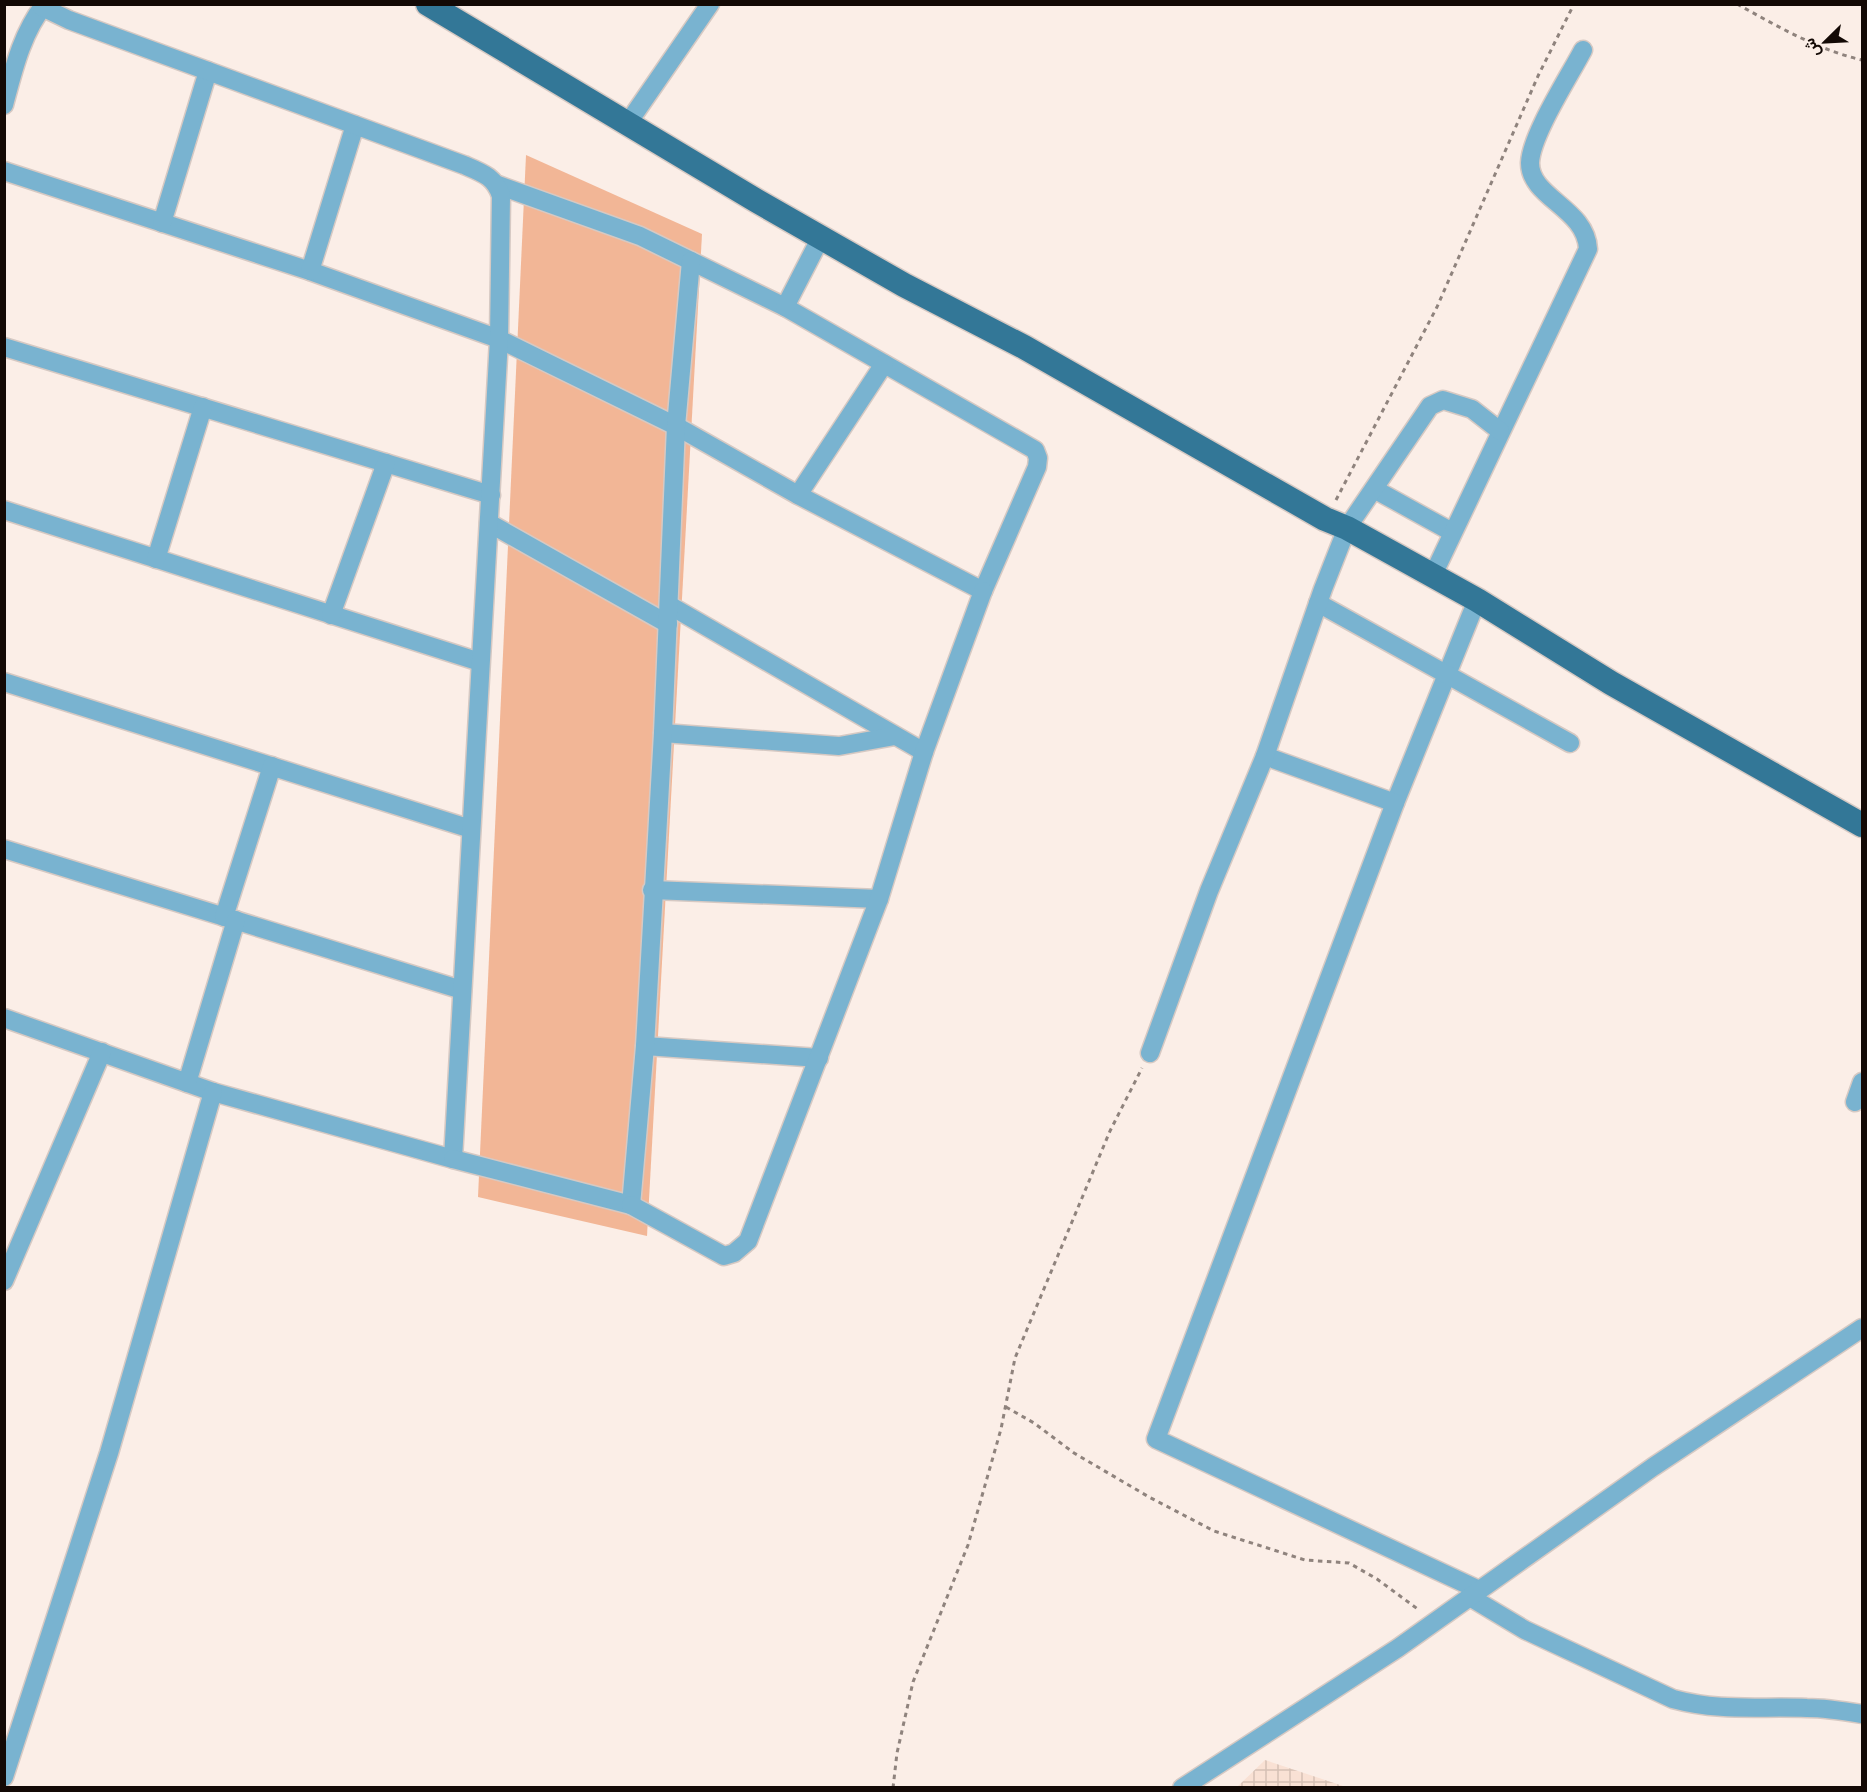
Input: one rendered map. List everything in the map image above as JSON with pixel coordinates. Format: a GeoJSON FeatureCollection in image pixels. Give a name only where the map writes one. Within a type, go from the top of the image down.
{"type":"FeatureCollection","features":[{"type":"Feature","properties":{"kind":"main road"},"geometry":{"type":"LineString","coordinates":[[428,4],[821,237],[1024,347],[1336,524],[1433,575],[1611,683],[1863,825]]}},
{"type":"Feature","properties":{"kind":"street"},"geometry":{"type":"LineString","coordinates":[[628,123],[710,4]]}},
{"type":"Feature","properties":{"kind":"street"},"geometry":{"type":"LineString","coordinates":[[4,105],[14,69],[33,20],[44,6],[69,20],[488,175],[498,185],[640,236],[785,307],[1035,450],[1038,458],[1038,467],[983,591],[924,752],[879,899],[752,1234],[742,1248],[724,1256],[631,1205],[453,1159],[213,1092],[4,1018]]}},
{"type":"Feature","properties":{"kind":"street"},"geometry":{"type":"LineString","coordinates":[[1433,575],[1588,249],[1587,236],[1570,212],[1540,188],[1530,166],[1534,144],[1583,50]]}},
{"type":"Feature","properties":{"kind":"street"},"geometry":{"type":"LineString","coordinates":[[162,223],[208,72]]}},
{"type":"Feature","properties":{"kind":"street"},"geometry":{"type":"LineString","coordinates":[[310,271],[355,125]]}},
{"type":"Feature","properties":{"kind":"street"},"geometry":{"type":"LineString","coordinates":[[4,171],[310,271],[499,339],[676,426],[798,495],[983,591]]}},
{"type":"Feature","properties":{"kind":"street"},"geometry":{"type":"LineString","coordinates":[[453,1159],[499,339],[501,196],[498,185]]}},
{"type":"Feature","properties":{"kind":"street"},"geometry":{"type":"LineString","coordinates":[[785,307],[821,237]]}},
{"type":"Feature","properties":{"kind":"street"},"geometry":{"type":"LineString","coordinates":[[631,1205],[645,1046],[652,890],[663,733],[676,426],[691,261]]}},
{"type":"Feature","properties":{"kind":"street"},"geometry":{"type":"LineString","coordinates":[[4,347],[491,495]]}},
{"type":"Feature","properties":{"kind":"street"},"geometry":{"type":"LineString","coordinates":[[798,495],[884,364]]}},
{"type":"Feature","properties":{"kind":"street"},"geometry":{"type":"LineString","coordinates":[[1150,1053],[1209,891],[1265,756],[1318,603],[1336,524],[1374,489],[1430,406],[1443,400],[1472,409],[1500,431]]}},
{"type":"Feature","properties":{"kind":"street"},"geometry":{"type":"LineString","coordinates":[[156,559],[202,407]]}},
{"type":"Feature","properties":{"kind":"street"},"geometry":{"type":"LineString","coordinates":[[331,615],[386,463]]}},
{"type":"Feature","properties":{"kind":"street"},"geometry":{"type":"LineString","coordinates":[[1374,489],[1452,532]]}},
{"type":"Feature","properties":{"kind":"street"},"geometry":{"type":"LineString","coordinates":[[4,510],[480,662]]}},
{"type":"Feature","properties":{"kind":"street"},"geometry":{"type":"LineString","coordinates":[[489,524],[668,624]]}},
{"type":"Feature","properties":{"kind":"street"},"geometry":{"type":"LineString","coordinates":[[1477,600],[1395,803],[1156,1439],[1474,1594],[1525,1630],[1673,1699],[1698,1706],[1805,1708],[1863,1714]]}},
{"type":"Feature","properties":{"kind":"street"},"geometry":{"type":"LineString","coordinates":[[1318,603],[1570,743]]}},
{"type":"Feature","properties":{"kind":"street"},"geometry":{"type":"LineString","coordinates":[[669,605],[924,752]]}},
{"type":"Feature","properties":{"kind":"street"},"geometry":{"type":"LineString","coordinates":[[4,682],[471,829]]}},
{"type":"Feature","properties":{"kind":"street"},"geometry":{"type":"LineString","coordinates":[[663,733],[838,746],[895,736]]}},
{"type":"Feature","properties":{"kind":"street"},"geometry":{"type":"LineString","coordinates":[[1265,756],[1395,803]]}},
{"type":"Feature","properties":{"kind":"street"},"geometry":{"type":"LineString","coordinates":[[187,1083],[272,766]]}},
{"type":"Feature","properties":{"kind":"street"},"geometry":{"type":"LineString","coordinates":[[4,849],[462,990]]}},
{"type":"Feature","properties":{"kind":"street"},"geometry":{"type":"LineString","coordinates":[[652,890],[879,899]]}},
{"type":"Feature","properties":{"kind":"street"},"geometry":{"type":"LineString","coordinates":[[645,1046],[819,1058]]}},
{"type":"Feature","properties":{"kind":"street"},"geometry":{"type":"LineString","coordinates":[[4,1281],[102,1052]]}},
{"type":"Feature","properties":{"kind":"street"},"geometry":{"type":"LineString","coordinates":[[1855,1102],[1863,1082]]}},
{"type":"Feature","properties":{"kind":"street"},"geometry":{"type":"LineString","coordinates":[[4,1777],[109,1454],[213,1092]]}},
{"type":"Feature","properties":{"kind":"street"},"geometry":{"type":"LineString","coordinates":[[1182,1788],[1434,1622],[1653,1467],[1863,1328]]}},
{"type":"Feature","properties":{"kind":"path"},"geometry":{"type":"LineString","coordinates":[[1336,524],[1437,307],[1538,76],[1574,4]]}},
{"type":"Feature","properties":{"kind":"path"},"geometry":{"type":"LineString","coordinates":[[1737,4],[1843,56],[1863,60]]}},
{"type":"Feature","properties":{"kind":"path"},"geometry":{"type":"LineString","coordinates":[[892,1788],[897,1753],[914,1682],[968,1545],[1006,1407],[1011,1372],[1021,1340],[1110,1131],[1150,1053]]}},
{"type":"Feature","properties":{"kind":"path"},"geometry":{"type":"LineString","coordinates":[[1006,1407],[1102,1470],[1214,1531],[1305,1560],[1349,1563],[1377,1579],[1434,1622]]}},
{"type":"Feature","properties":{"kind":"shaded area"},"geometry":{"type":"Polygon","coordinates":[[[526,155],[702,234],[647,1236],[478,1197],[526,155]]]}},
{"type":"Feature","properties":{"kind":"shaded area"},"geometry":{"type":"Polygon","coordinates":[[[1265,1760],[1346,1787],[1237,1787],[1265,1760]]]}}]}
